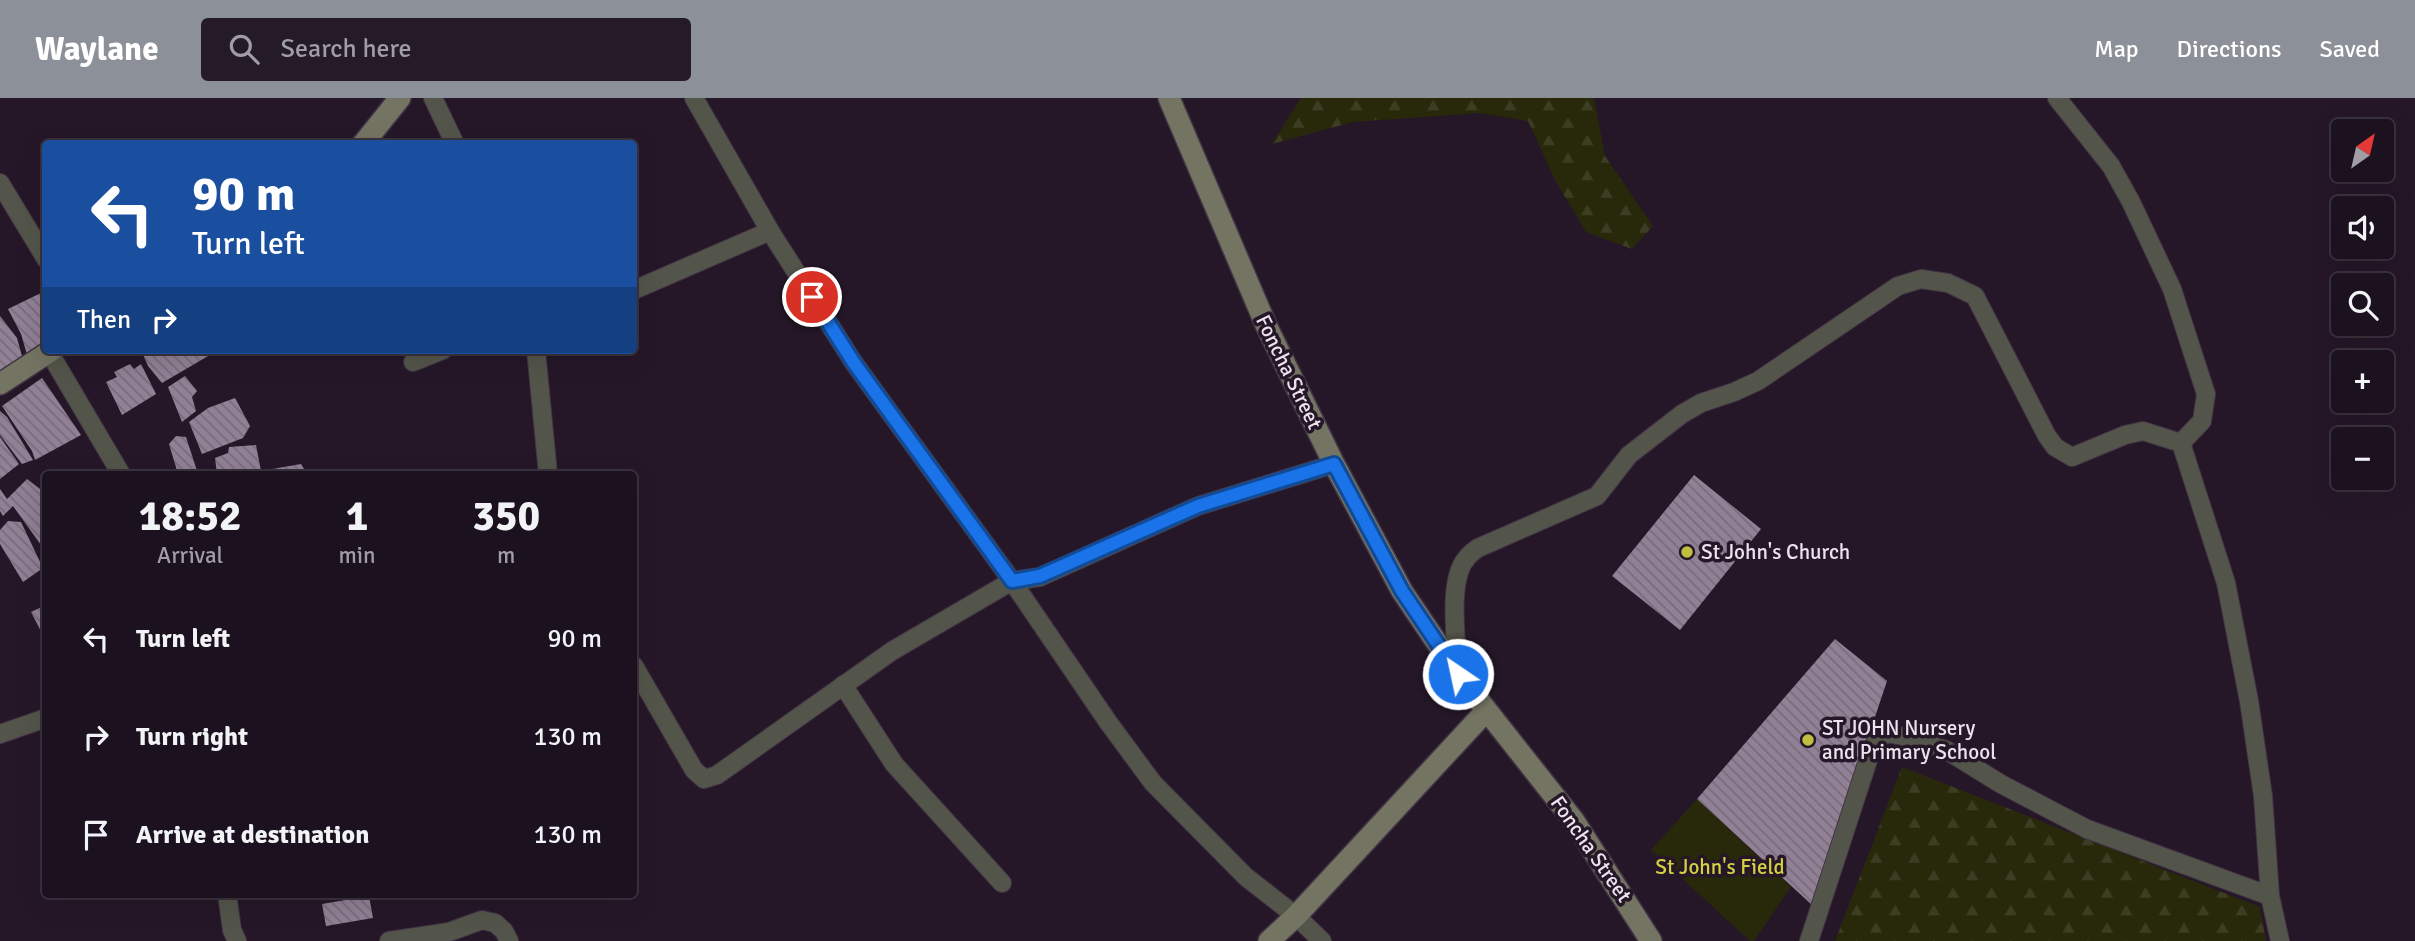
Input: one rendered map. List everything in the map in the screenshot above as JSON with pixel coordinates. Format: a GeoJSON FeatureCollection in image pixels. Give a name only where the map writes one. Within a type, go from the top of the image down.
{"type":"FeatureCollection","features":[{"type":"Feature","properties":{"kind":"main road"},"geometry":{"type":"LineString","coordinates":[[366,140],[400,98]]}},
{"type":"Feature","properties":{"kind":"main road","name":"Foncha Street"},"geometry":{"type":"LineString","coordinates":[[1169,98],[1266,325],[1334,464],[1402,591],[1458,674],[1574,821],[1651,941]]}},
{"type":"Feature","properties":{"kind":"main road"},"geometry":{"type":"LineString","coordinates":[[0,384],[46,354]]}},
{"type":"Feature","properties":{"kind":"main road"},"geometry":{"type":"LineString","coordinates":[[1269,941],[1296,916],[1486,711]]}},
{"type":"Feature","properties":{"kind":"street"},"geometry":{"type":"LineString","coordinates":[[433,98],[453,140]]}},
{"type":"Feature","properties":{"kind":"street"},"geometry":{"type":"LineString","coordinates":[[694,98],[770,230],[854,363],[1012,581],[1153,783],[1246,877],[1296,916],[1322,941]]}},
{"type":"Feature","properties":{"kind":"street"},"geometry":{"type":"LineString","coordinates":[[2057,98],[2111,166],[2172,289],[2206,394],[2202,421],[2181,443]]}},
{"type":"Feature","properties":{"kind":"street"},"geometry":{"type":"LineString","coordinates":[[0,183],[42,252]]}},
{"type":"Feature","properties":{"kind":"street"},"geometry":{"type":"LineString","coordinates":[[637,289],[770,230]]}},
{"type":"Feature","properties":{"kind":"street"},"geometry":{"type":"LineString","coordinates":[[1458,674],[1455,590],[1465,559],[1479,548],[1597,496],[1629,456],[1682,414],[1701,403],[1758,381],[1898,286],[1921,279],[1948,283],[1975,296],[2047,436],[2055,447],[2072,457],[2124,435],[2143,431],[2181,443]]}},
{"type":"Feature","properties":{"kind":"street"},"geometry":{"type":"LineString","coordinates":[[53,354],[119,471]]}},
{"type":"Feature","properties":{"kind":"street"},"geometry":{"type":"LineString","coordinates":[[413,362],[433,354]]}},
{"type":"Feature","properties":{"kind":"street"},"geometry":{"type":"LineString","coordinates":[[536,354],[548,471]]}},
{"type":"Feature","properties":{"kind":"street"},"geometry":{"type":"LineString","coordinates":[[2181,443],[2226,583],[2249,701],[2263,796],[2270,896],[2280,941]]}},
{"type":"Feature","properties":{"kind":"street"},"geometry":{"type":"LineString","coordinates":[[637,671],[694,770],[704,779],[717,775],[892,650],[1012,581],[1040,576],[1198,506],[1334,464]]}},
{"type":"Feature","properties":{"kind":"street"},"geometry":{"type":"LineString","coordinates":[[843,685],[894,764],[1002,883]]}},
{"type":"Feature","properties":{"kind":"street"},"geometry":{"type":"LineString","coordinates":[[0,734],[42,719]]}},
{"type":"Feature","properties":{"kind":"street"},"geometry":{"type":"LineString","coordinates":[[1809,941],[1872,748],[1879,737],[1890,733],[1946,750],[2001,784],[2087,829],[2270,896]]}},
{"type":"Feature","properties":{"kind":"street"},"geometry":{"type":"LineString","coordinates":[[228,898],[232,930],[237,941]]}},
{"type":"Feature","properties":{"kind":"street"},"geometry":{"type":"LineString","coordinates":[[388,941],[449,932],[482,920],[495,923],[504,931],[509,941]]}},
{"type":"Feature","properties":{"kind":"green space"},"geometry":{"type":"Polygon","coordinates":[[[1301,98],[1594,98],[1605,156],[1653,226],[1632,249],[1586,232],[1555,180],[1528,121],[1479,113],[1353,122],[1272,144],[1301,98]]]}},
{"type":"Feature","properties":{"kind":"green space"},"geometry":{"type":"Polygon","coordinates":[[[1902,767],[2260,907],[2266,941],[1835,941],[1902,767]]]}},
{"type":"Feature","properties":{"kind":"green space","name":"St John's Field"},"geometry":{"type":"Polygon","coordinates":[[[1697,799],[1791,887],[1754,941],[1750,941],[1651,850],[1697,799]]]}},
{"type":"Feature","properties":{"kind":"building"},"geometry":{"type":"Polygon","coordinates":[[[42,292],[42,347],[28,358],[21,334],[8,309],[42,292]]]}},
{"type":"Feature","properties":{"kind":"building"},"geometry":{"type":"Polygon","coordinates":[[[0,316],[17,338],[22,356],[0,374],[0,316]]]}},
{"type":"Feature","properties":{"kind":"building"},"geometry":{"type":"Polygon","coordinates":[[[143,354],[212,354],[162,383],[148,366],[143,354]]]}},
{"type":"Feature","properties":{"kind":"building"},"geometry":{"type":"Polygon","coordinates":[[[130,364],[134,369],[141,364],[156,394],[122,415],[106,382],[117,377],[114,372],[130,364]]]}},
{"type":"Feature","properties":{"kind":"building"},"geometry":{"type":"Polygon","coordinates":[[[185,376],[197,391],[192,397],[196,411],[182,422],[168,387],[185,376]]]}},
{"type":"Feature","properties":{"kind":"building"},"geometry":{"type":"Polygon","coordinates":[[[42,378],[81,435],[35,460],[32,451],[2,406],[42,378]]]}},
{"type":"Feature","properties":{"kind":"building"},"geometry":{"type":"Polygon","coordinates":[[[235,398],[250,426],[243,438],[202,454],[189,422],[208,408],[235,398]]]}},
{"type":"Feature","properties":{"kind":"building"},"geometry":{"type":"Polygon","coordinates":[[[0,411],[7,417],[33,460],[22,464],[0,435],[0,411]]]}},
{"type":"Feature","properties":{"kind":"building"},"geometry":{"type":"Polygon","coordinates":[[[176,436],[186,437],[197,471],[177,471],[169,444],[176,436]]]}},
{"type":"Feature","properties":{"kind":"building"},"geometry":{"type":"Polygon","coordinates":[[[0,437],[19,464],[0,479],[0,437]]]}},
{"type":"Feature","properties":{"kind":"building"},"geometry":{"type":"Polygon","coordinates":[[[256,445],[261,471],[217,471],[215,458],[228,453],[229,447],[256,445]]]}},
{"type":"Feature","properties":{"kind":"building"},"geometry":{"type":"Polygon","coordinates":[[[301,464],[305,471],[261,471],[301,464]]]}},
{"type":"Feature","properties":{"kind":"building","name":"St John's Church"},"geometry":{"type":"Polygon","coordinates":[[[1694,475],[1761,529],[1680,630],[1612,576],[1694,475]]]}},
{"type":"Feature","properties":{"kind":"building"},"geometry":{"type":"Polygon","coordinates":[[[27,479],[42,489],[42,546],[13,506],[3,516],[0,511],[0,489],[7,499],[27,479]]]}},
{"type":"Feature","properties":{"kind":"building"},"geometry":{"type":"Polygon","coordinates":[[[8,521],[21,522],[42,569],[23,582],[0,544],[0,530],[8,521]]]}},
{"type":"Feature","properties":{"kind":"building"},"geometry":{"type":"Polygon","coordinates":[[[42,607],[42,633],[31,612],[42,607]]]}},
{"type":"Feature","properties":{"kind":"building","name":"ST JOHN Nursery and Primary School"},"geometry":{"type":"Polygon","coordinates":[[[1835,639],[1887,681],[1812,905],[1697,799],[1835,639]]]}},
{"type":"Feature","properties":{"kind":"building"},"geometry":{"type":"Polygon","coordinates":[[[369,898],[373,918],[326,926],[322,904],[369,898]]]}},
{"type":"Feature","properties":{"kind":"place","name":"St John's Church"},"geometry":{"type":"Point","coordinates":[1687,552]}},
{"type":"Feature","properties":{"kind":"place","name":"ST JOHN Nursery and Primary School"},"geometry":{"type":"Point","coordinates":[1808,740]}},
{"type":"Feature","properties":{"kind":"route"},"geometry":{"type":"LineString","coordinates":[[812,297],[854,363],[1012,581],[1024,581],[1040,576],[1198,506],[1334,464],[1402,591],[1458,674]]}}]}
